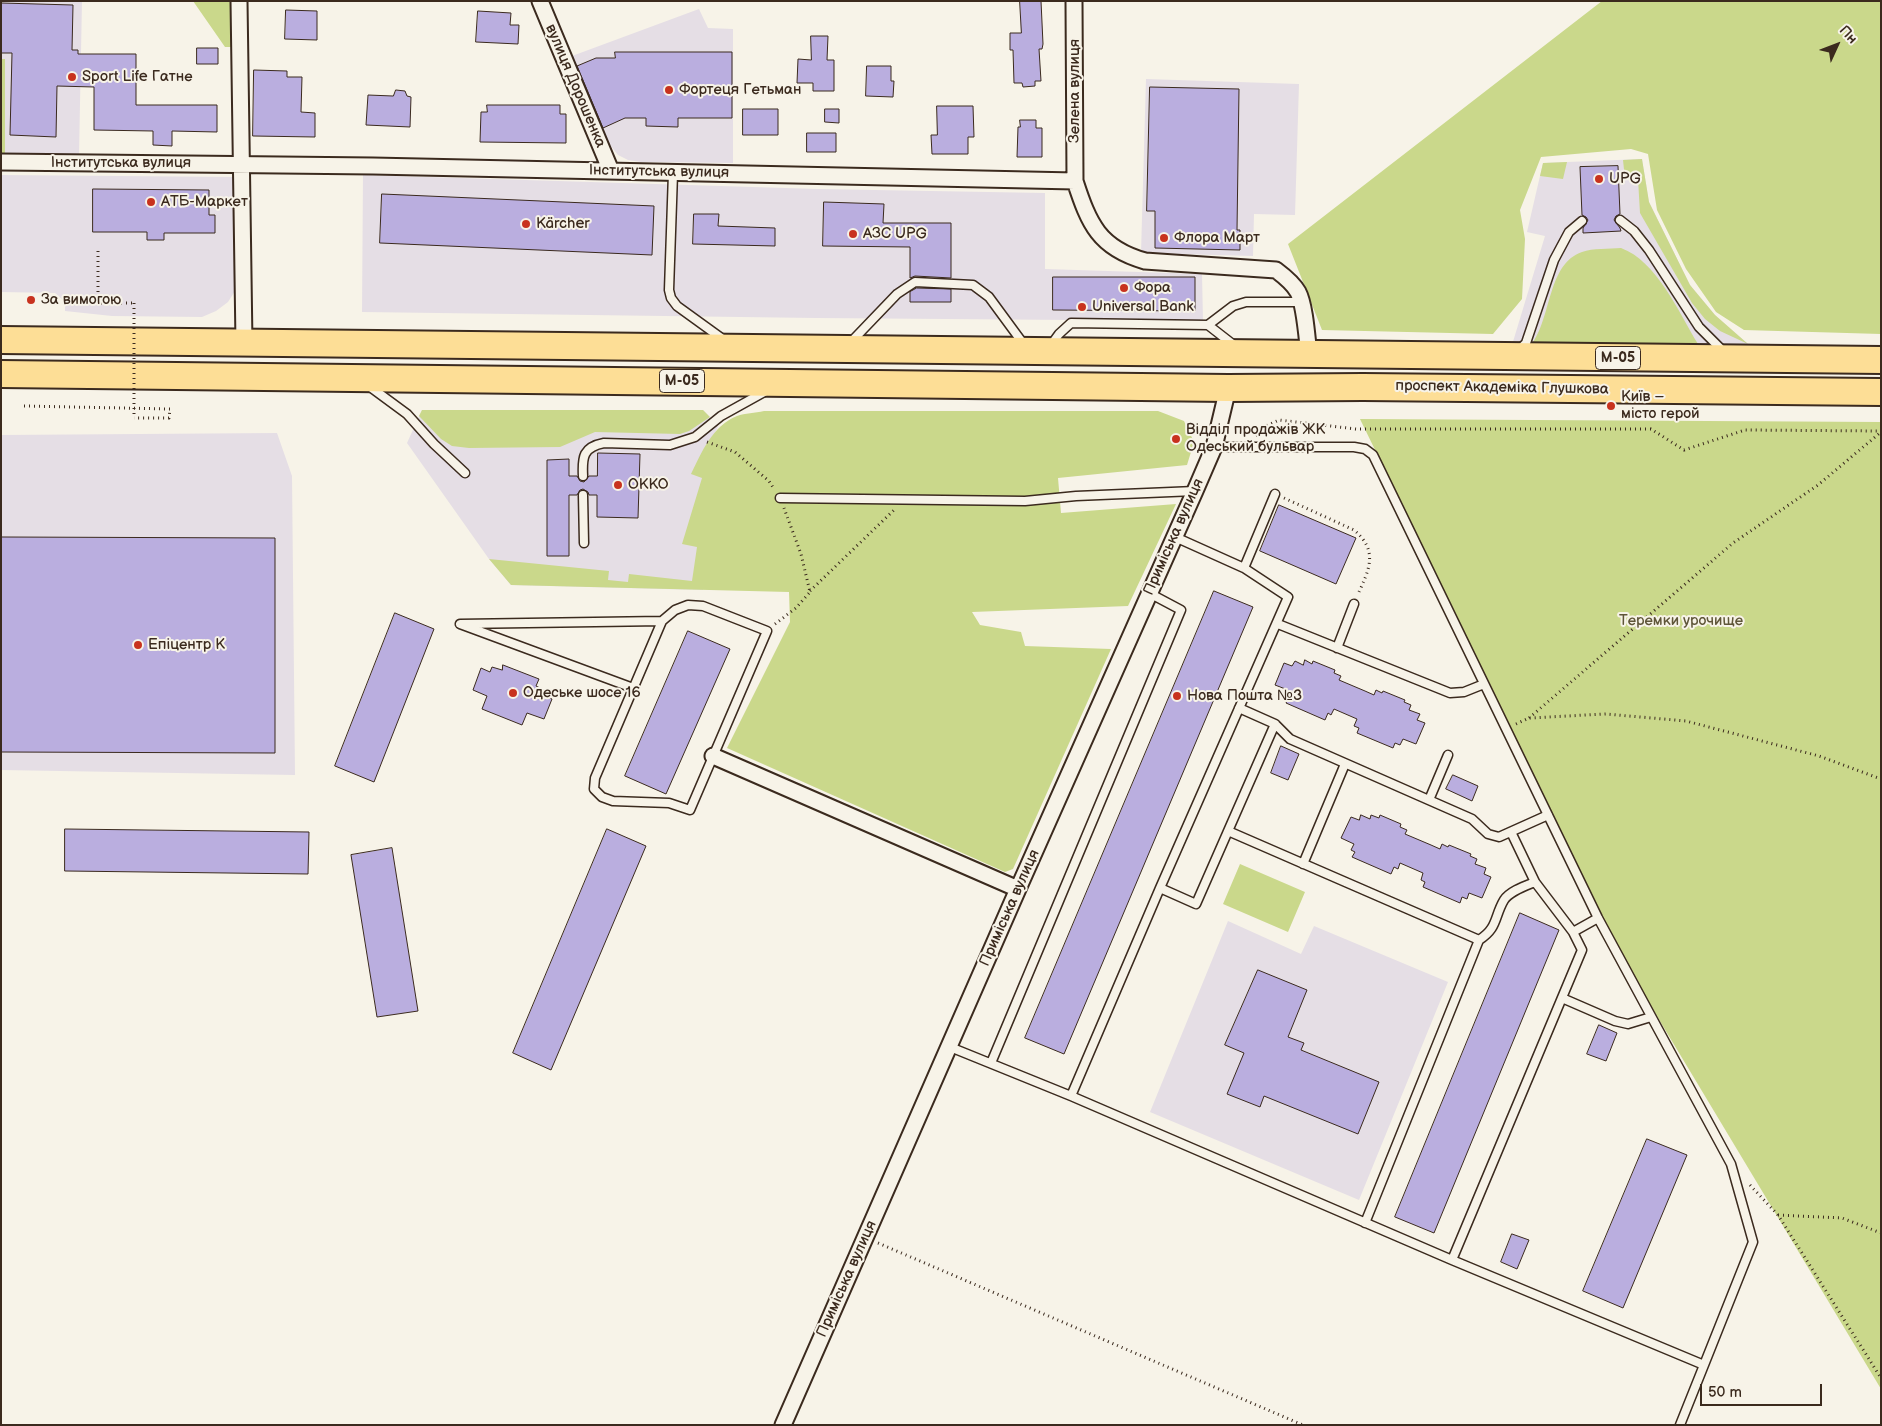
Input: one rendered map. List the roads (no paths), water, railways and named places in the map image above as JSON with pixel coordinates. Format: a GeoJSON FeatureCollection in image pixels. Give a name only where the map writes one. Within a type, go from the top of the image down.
{"type":"FeatureCollection","features":[{"type":"Feature","properties":{"kind":"highway","name":"М-05"},"geometry":{"type":"LineString","coordinates":[[1,340],[1309,354]]}},
{"type":"Feature","properties":{"kind":"highway","name":"проспект Академіка Глушкова"},"geometry":{"type":"LineString","coordinates":[[1309,354],[1355,356],[1881,360]]}},
{"type":"Feature","properties":{"kind":"highway","name":"М-05"},"geometry":{"type":"LineString","coordinates":[[1,374],[1228,388]]}},
{"type":"Feature","properties":{"kind":"highway","name":"проспект Академіка Глушкова"},"geometry":{"type":"LineString","coordinates":[[1228,388],[1362,387],[1881,392]]}},
{"type":"Feature","properties":{"kind":"street"},"geometry":{"type":"LineString","coordinates":[[239,1],[244,343]]}},
{"type":"Feature","properties":{"kind":"street","name":"вулиця Дорошенка"},"geometry":{"type":"LineString","coordinates":[[540,1],[610,171]]}},
{"type":"Feature","properties":{"kind":"street","name":"Зелена вулиця"},"geometry":{"type":"LineString","coordinates":[[1074,1],[1076,181],[1084,208],[1094,228],[1107,243],[1127,256],[1145,261],[1276,270],[1298,292],[1301,302]]}},
{"type":"Feature","properties":{"kind":"street","name":"Інститутська вулиця"},"geometry":{"type":"LineString","coordinates":[[1,162],[242,164],[1076,181]]}},
{"type":"Feature","properties":{"kind":"street"},"geometry":{"type":"LineString","coordinates":[[1301,302],[1309,354]]}},
{"type":"Feature","properties":{"kind":"street","name":"Приміська вулиця"},"geometry":{"type":"LineString","coordinates":[[783,1425],[1195,491],[1214,446],[1228,388]]}},
{"type":"Feature","properties":{"kind":"street"},"geometry":{"type":"LineString","coordinates":[[713,756],[1018,890]]}},
{"type":"Feature","properties":{"kind":"lane"},"geometry":{"type":"LineString","coordinates":[[673,172],[669,290],[671,298],[677,306],[736,348]]}},
{"type":"Feature","properties":{"kind":"lane"},"geometry":{"type":"LineString","coordinates":[[1620,220],[1634,231],[1649,250],[1699,327],[1730,358]]}},
{"type":"Feature","properties":{"kind":"lane"},"geometry":{"type":"LineString","coordinates":[[1512,357],[1526,343],[1554,260],[1568,232],[1582,221]]}},
{"type":"Feature","properties":{"kind":"lane"},"geometry":{"type":"LineString","coordinates":[[845,349],[897,294],[915,282],[973,285],[989,298],[1038,352],[1071,323],[1208,325],[1244,354]]}},
{"type":"Feature","properties":{"kind":"lane"},"geometry":{"type":"LineString","coordinates":[[1208,325],[1232,306],[1246,302],[1301,302]]}},
{"type":"Feature","properties":{"kind":"lane"},"geometry":{"type":"LineString","coordinates":[[357,378],[407,414],[434,444],[465,473]]}},
{"type":"Feature","properties":{"kind":"lane"},"geometry":{"type":"LineString","coordinates":[[583,476],[583,457],[587,450],[595,444],[670,445],[695,437],[721,416],[784,382]]}},
{"type":"Feature","properties":{"kind":"lane"},"geometry":{"type":"LineString","coordinates":[[1214,446],[1354,447],[1365,449],[1373,455],[1598,918],[1731,1164],[1753,1242],[1680,1425]]}},
{"type":"Feature","properties":{"kind":"lane"},"geometry":{"type":"LineString","coordinates":[[780,498],[1025,501],[1076,496],[1195,491]]}},
{"type":"Feature","properties":{"kind":"lane"},"geometry":{"type":"LineString","coordinates":[[1244,568],[1275,494]]}},
{"type":"Feature","properties":{"kind":"lane"},"geometry":{"type":"LineString","coordinates":[[583,495],[584,543]]}},
{"type":"Feature","properties":{"kind":"lane"},"geometry":{"type":"LineString","coordinates":[[1071,1096],[1160,888],[1278,624],[1288,597],[1244,568],[1175,537]]}},
{"type":"Feature","properties":{"kind":"lane"},"geometry":{"type":"LineString","coordinates":[[991,1063],[1182,610],[1149,593]]}},
{"type":"Feature","properties":{"kind":"lane"},"geometry":{"type":"LineString","coordinates":[[1337,648],[1354,604]]}},
{"type":"Feature","properties":{"kind":"lane"},"geometry":{"type":"LineString","coordinates":[[688,605],[703,606],[767,631],[690,810],[669,803],[613,802],[602,797],[594,789],[595,778],[662,621],[675,610],[688,605]]}},
{"type":"Feature","properties":{"kind":"lane"},"geometry":{"type":"LineString","coordinates":[[633,688],[460,624],[662,621]]}},
{"type":"Feature","properties":{"kind":"lane"},"geometry":{"type":"LineString","coordinates":[[1278,624],[1450,693],[1464,692],[1484,684]]}},
{"type":"Feature","properties":{"kind":"lane"},"geometry":{"type":"LineString","coordinates":[[1239,708],[1276,724],[1290,738],[1344,764],[1472,819],[1488,834],[1499,837],[1548,815]]}},
{"type":"Feature","properties":{"kind":"lane"},"geometry":{"type":"LineString","coordinates":[[1160,888],[1196,904],[1276,724]]}},
{"type":"Feature","properties":{"kind":"lane"},"geometry":{"type":"LineString","coordinates":[[1429,800],[1448,755]]}},
{"type":"Feature","properties":{"kind":"lane"},"geometry":{"type":"LineString","coordinates":[[1303,864],[1344,764]]}},
{"type":"Feature","properties":{"kind":"lane"},"geometry":{"type":"LineString","coordinates":[[1228,831],[1479,940]]}},
{"type":"Feature","properties":{"kind":"lane"},"geometry":{"type":"LineString","coordinates":[[1452,1260],[1582,950],[1573,932],[1535,882],[1511,832]]}},
{"type":"Feature","properties":{"kind":"lane"},"geometry":{"type":"LineString","coordinates":[[1365,1223],[1479,940],[1488,934],[1494,926],[1505,900],[1510,894],[1535,882]]}},
{"type":"Feature","properties":{"kind":"lane"},"geometry":{"type":"LineString","coordinates":[[1573,932],[1598,918]]}},
{"type":"Feature","properties":{"kind":"lane"},"geometry":{"type":"LineString","coordinates":[[1562,998],[1615,1021],[1628,1024],[1651,1016]]}},
{"type":"Feature","properties":{"kind":"lane"},"geometry":{"type":"LineString","coordinates":[[950,1047],[1071,1096],[1452,1260],[1704,1365]]}},
{"type":"Feature","properties":{"kind":"place","name":"Sport Life Гатне"},"geometry":{"type":"Point","coordinates":[72,77]}},
{"type":"Feature","properties":{"kind":"place","name":"Фортеця Гетьман"},"geometry":{"type":"Point","coordinates":[669,90]}},
{"type":"Feature","properties":{"kind":"place","name":"UPG"},"geometry":{"type":"Point","coordinates":[1599,179]}},
{"type":"Feature","properties":{"kind":"place","name":"АТБ-Маркет"},"geometry":{"type":"Point","coordinates":[151,202]}},
{"type":"Feature","properties":{"kind":"place","name":"Kärcher"},"geometry":{"type":"Point","coordinates":[526,224]}},
{"type":"Feature","properties":{"kind":"place","name":"АЗС UPG"},"geometry":{"type":"Point","coordinates":[853,234]}},
{"type":"Feature","properties":{"kind":"place","name":"Флора Март"},"geometry":{"type":"Point","coordinates":[1164,238]}},
{"type":"Feature","properties":{"kind":"place","name":"Фора"},"geometry":{"type":"Point","coordinates":[1124,288]}},
{"type":"Feature","properties":{"kind":"place","name":"За вимогою"},"geometry":{"type":"Point","coordinates":[31,300]}},
{"type":"Feature","properties":{"kind":"place","name":"Universal Bank"},"geometry":{"type":"Point","coordinates":[1082,307]}},
{"type":"Feature","properties":{"kind":"place","name":"Київ – місто герой"},"geometry":{"type":"Point","coordinates":[1611,406]}},
{"type":"Feature","properties":{"kind":"place","name":"Відділ продажів ЖК Одеський бульвар"},"geometry":{"type":"Point","coordinates":[1176,439]}},
{"type":"Feature","properties":{"kind":"place","name":"ОККО"},"geometry":{"type":"Point","coordinates":[618,485]}},
{"type":"Feature","properties":{"kind":"place","name":"Епіцентр К"},"geometry":{"type":"Point","coordinates":[138,645]}},
{"type":"Feature","properties":{"kind":"place","name":"Одеське шосе 16"},"geometry":{"type":"Point","coordinates":[513,693]}},
{"type":"Feature","properties":{"kind":"place","name":"Нова Пошта №3"},"geometry":{"type":"Point","coordinates":[1177,696]}},
{"type":"Feature","properties":{"kind":"park label","name":"Теремки урочище"},"geometry":{"type":"Point","coordinates":[1681,621]}}]}
